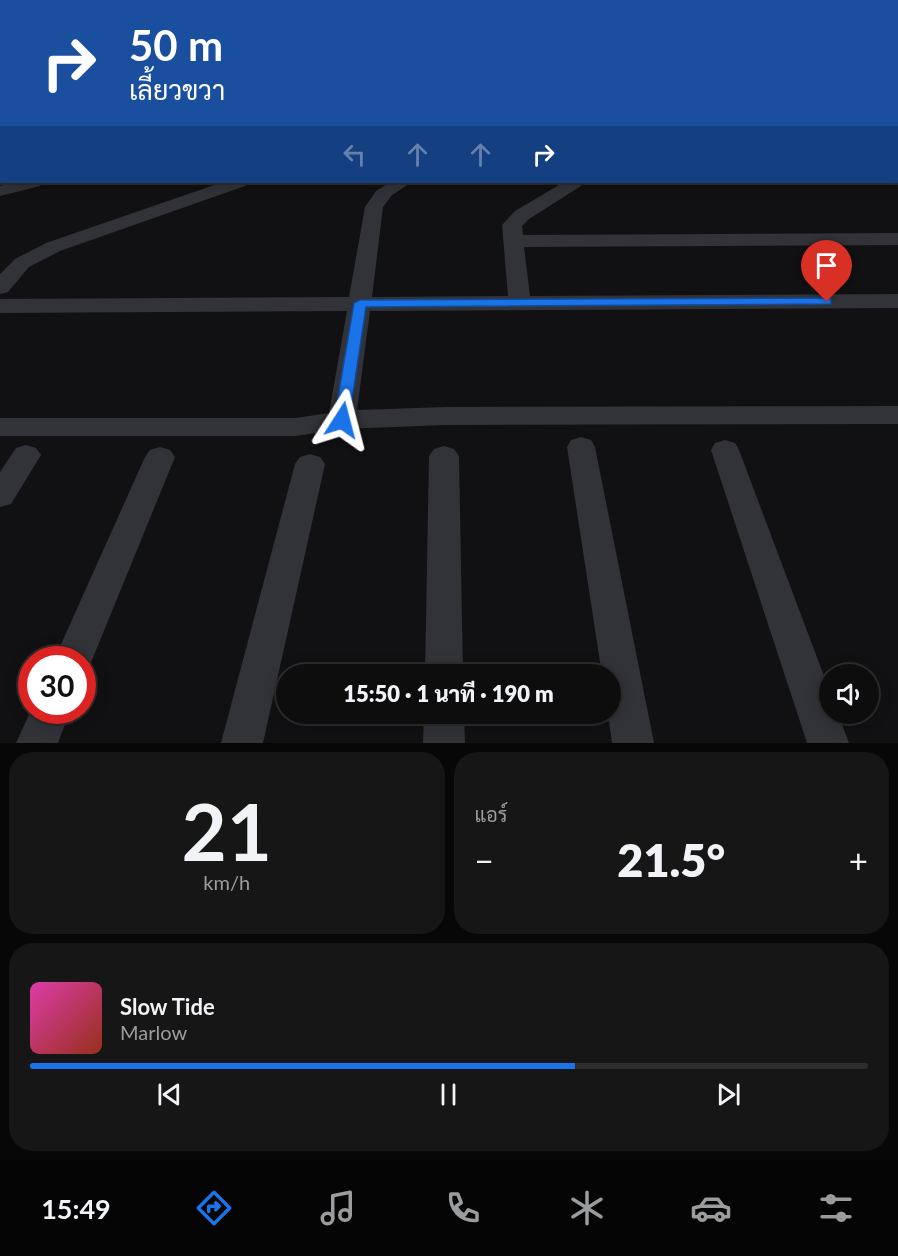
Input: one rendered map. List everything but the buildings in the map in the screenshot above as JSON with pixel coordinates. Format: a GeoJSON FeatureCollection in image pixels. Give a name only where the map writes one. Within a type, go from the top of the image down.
{"type":"FeatureCollection","features":[{"type":"Feature","properties":{"kind":"street"},"geometry":{"type":"LineString","coordinates":[[0,191],[30,183]]}},
{"type":"Feature","properties":{"kind":"street"},"geometry":{"type":"LineString","coordinates":[[0,287],[22,263],[38,254],[236,183]]}},
{"type":"Feature","properties":{"kind":"street"},"geometry":{"type":"LineString","coordinates":[[342,420],[374,207],[378,197],[401,183]]}},
{"type":"Feature","properties":{"kind":"street"},"geometry":{"type":"LineString","coordinates":[[520,303],[512,225],[515,220],[573,183]]}},
{"type":"Feature","properties":{"kind":"street"},"geometry":{"type":"LineString","coordinates":[[515,241],[898,239]]}},
{"type":"Feature","properties":{"kind":"street"},"geometry":{"type":"LineString","coordinates":[[0,306],[898,301]]}},
{"type":"Feature","properties":{"kind":"street"},"geometry":{"type":"LineString","coordinates":[[0,427],[296,427],[342,420],[446,416],[898,415]]}},
{"type":"Feature","properties":{"kind":"street"},"geometry":{"type":"LineString","coordinates":[[580,447],[633,743]]}},
{"type":"Feature","properties":{"kind":"street"},"geometry":{"type":"LineString","coordinates":[[725,450],[828,743]]}},
{"type":"Feature","properties":{"kind":"street"},"geometry":{"type":"LineString","coordinates":[[0,496],[26,455]]}},
{"type":"Feature","properties":{"kind":"street"},"geometry":{"type":"LineString","coordinates":[[444,456],[444,664]]}},
{"type":"Feature","properties":{"kind":"street"},"geometry":{"type":"LineString","coordinates":[[79,646],[160,457]]}},
{"type":"Feature","properties":{"kind":"street"},"geometry":{"type":"LineString","coordinates":[[242,743],[310,464]]}},
{"type":"Feature","properties":{"kind":"street"},"geometry":{"type":"LineString","coordinates":[[37,743],[45,724]]}},
{"type":"Feature","properties":{"kind":"street"},"geometry":{"type":"LineString","coordinates":[[444,724],[444,743]]}},
{"type":"Feature","properties":{"kind":"route"},"geometry":{"type":"LineString","coordinates":[[342,420],[360,303],[827,302]]}}]}
